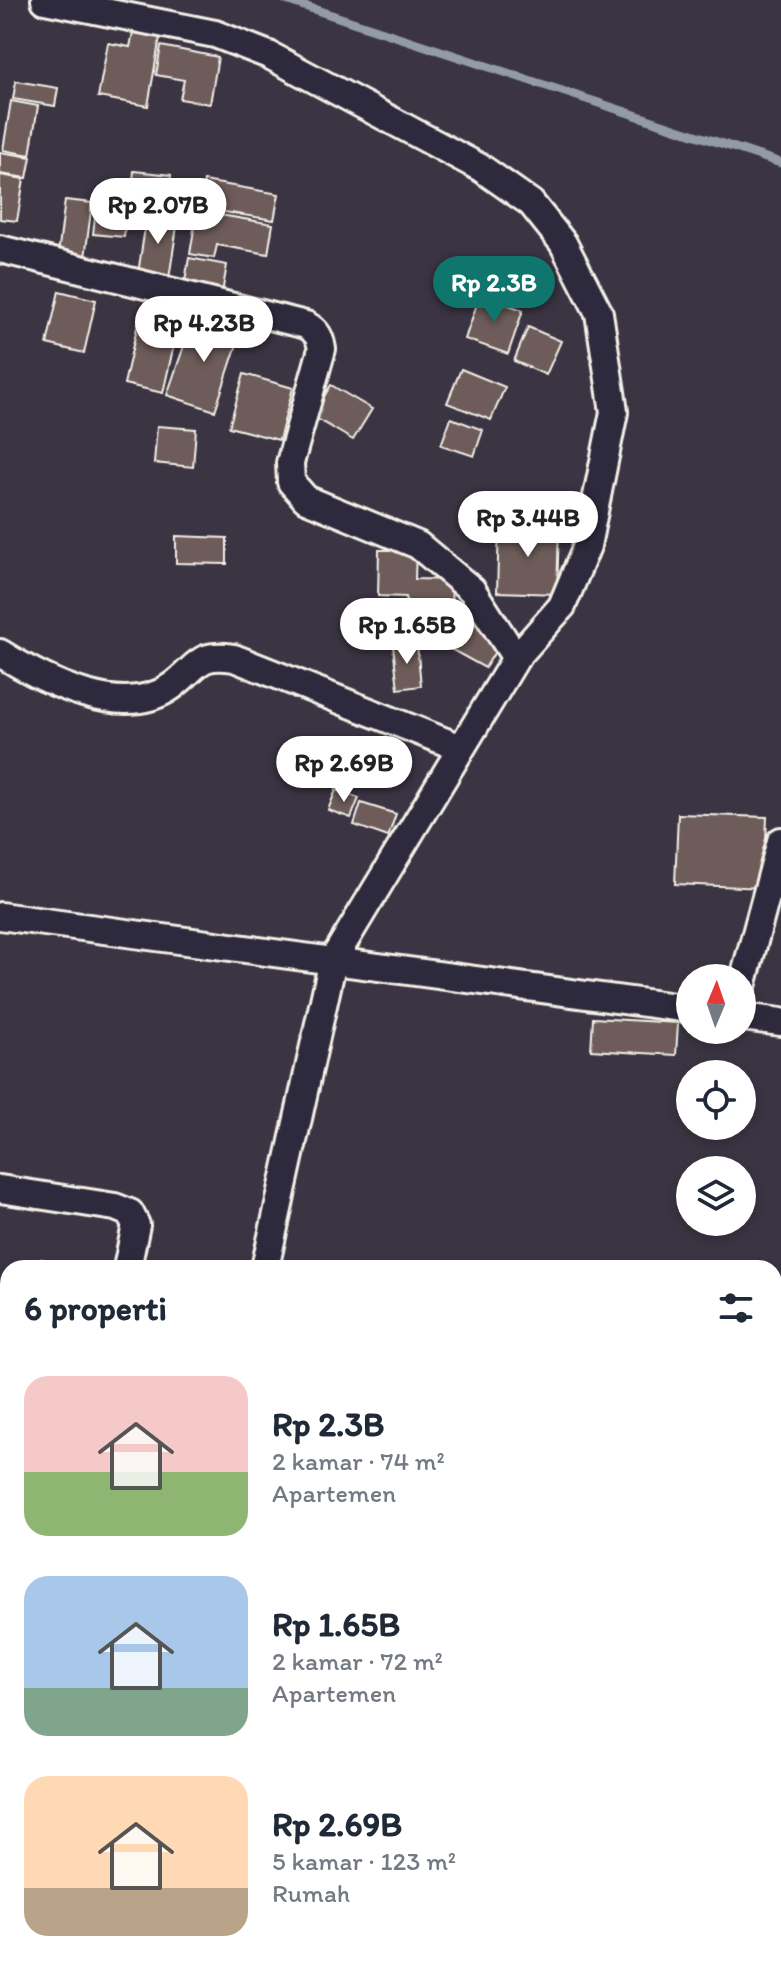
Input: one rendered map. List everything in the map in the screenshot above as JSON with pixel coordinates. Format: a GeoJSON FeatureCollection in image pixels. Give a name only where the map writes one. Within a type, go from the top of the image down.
{"type":"FeatureCollection","features":[{"type":"Feature","properties":{"kind":"street"},"geometry":{"type":"LineString","coordinates":[[45,0],[215,34],[269,55],[481,168],[531,203],[563,243],[599,313],[614,412],[587,546],[562,606],[516,658],[333,960],[267,1260]]}},
{"type":"Feature","properties":{"kind":"street"},"geometry":{"type":"LineString","coordinates":[[0,249],[314,329],[322,349],[290,463],[291,482],[306,499],[418,545],[472,590],[516,658]]}},
{"type":"Feature","properties":{"kind":"street"},"geometry":{"type":"LineString","coordinates":[[0,653],[51,683],[95,696],[139,701],[171,687],[198,661],[209,656],[234,658],[461,748]]}},
{"type":"Feature","properties":{"kind":"street"},"geometry":{"type":"LineString","coordinates":[[748,964],[781,841]]}},
{"type":"Feature","properties":{"kind":"street"},"geometry":{"type":"LineString","coordinates":[[0,916],[676,1007]]}},
{"type":"Feature","properties":{"kind":"street"},"geometry":{"type":"LineString","coordinates":[[756,1019],[781,1022]]}},
{"type":"Feature","properties":{"kind":"street"},"geometry":{"type":"LineString","coordinates":[[0,1189],[115,1207],[130,1213],[136,1225],[129,1260]]}},
{"type":"Feature","properties":{"kind":"building"},"geometry":{"type":"Polygon","coordinates":[[[133,32],[160,37],[148,106],[98,97],[108,43],[130,47],[133,32]]]}},
{"type":"Feature","properties":{"kind":"building"},"geometry":{"type":"Polygon","coordinates":[[[161,46],[218,57],[210,104],[180,99],[184,80],[156,75],[161,46]]]}},
{"type":"Feature","properties":{"kind":"building"},"geometry":{"type":"Polygon","coordinates":[[[16,81],[58,88],[55,106],[13,99],[16,81]]]}},
{"type":"Feature","properties":{"kind":"building"},"geometry":{"type":"Polygon","coordinates":[[[11,101],[38,106],[30,155],[3,150],[11,101]]]}},
{"type":"Feature","properties":{"kind":"building"},"geometry":{"type":"Polygon","coordinates":[[[0,152],[31,157],[27,178],[0,174],[0,152]]]}},
{"type":"Feature","properties":{"kind":"building"},"geometry":{"type":"Polygon","coordinates":[[[134,171],[171,175],[167,204],[131,200],[134,171]]]}},
{"type":"Feature","properties":{"kind":"building"},"geometry":{"type":"Polygon","coordinates":[[[0,175],[24,179],[17,221],[0,219],[0,175]]]}},
{"type":"Feature","properties":{"kind":"building"},"geometry":{"type":"Polygon","coordinates":[[[204,181],[279,194],[274,220],[199,208],[204,181]]]}},
{"type":"Feature","properties":{"kind":"building"},"geometry":{"type":"Polygon","coordinates":[[[65,200],[92,203],[85,258],[58,255],[65,200]]]}},
{"type":"Feature","properties":{"kind":"building"},"geometry":{"type":"Polygon","coordinates":[[[97,200],[128,204],[124,237],[93,234],[97,200]]]}},
{"type":"Feature","properties":{"kind":"building"},"geometry":{"type":"Polygon","coordinates":[[[148,208],[179,213],[168,285],[137,280],[148,208]]]}},
{"type":"Feature","properties":{"kind":"building"},"geometry":{"type":"Polygon","coordinates":[[[197,211],[273,224],[268,254],[217,245],[214,258],[190,254],[197,211]]]}},
{"type":"Feature","properties":{"kind":"building"},"geometry":{"type":"Polygon","coordinates":[[[189,258],[227,265],[221,299],[183,292],[189,258]]]}},
{"type":"Feature","properties":{"kind":"building"},"geometry":{"type":"Polygon","coordinates":[[[59,291],[96,300],[84,353],[47,344],[59,291]]]}},
{"type":"Feature","properties":{"kind":"building"},"geometry":{"type":"Polygon","coordinates":[[[480,295],[523,310],[508,354],[465,339],[480,295]]]}},
{"type":"Feature","properties":{"kind":"building"},"geometry":{"type":"Polygon","coordinates":[[[194,317],[241,332],[215,411],[167,395],[194,317]]]}},
{"type":"Feature","properties":{"kind":"building"},"geometry":{"type":"Polygon","coordinates":[[[139,319],[178,327],[163,393],[124,384],[139,319]]]}},
{"type":"Feature","properties":{"kind":"building"},"geometry":{"type":"Polygon","coordinates":[[[528,327],[561,341],[546,375],[514,361],[528,327]]]}},
{"type":"Feature","properties":{"kind":"building"},"geometry":{"type":"Polygon","coordinates":[[[461,369],[505,387],[491,420],[447,403],[461,369]]]}},
{"type":"Feature","properties":{"kind":"building"},"geometry":{"type":"Polygon","coordinates":[[[244,374],[293,388],[279,440],[229,427],[244,374]]]}},
{"type":"Feature","properties":{"kind":"building"},"geometry":{"type":"Polygon","coordinates":[[[331,385],[372,409],[353,440],[312,416],[331,385]]]}},
{"type":"Feature","properties":{"kind":"building"},"geometry":{"type":"Polygon","coordinates":[[[451,418],[483,430],[474,456],[441,445],[451,418]]]}},
{"type":"Feature","properties":{"kind":"building"},"geometry":{"type":"Polygon","coordinates":[[[157,426],[196,429],[193,467],[154,463],[157,426]]]}},
{"type":"Feature","properties":{"kind":"building"},"geometry":{"type":"Polygon","coordinates":[[[499,524],[559,525],[557,594],[497,592],[499,524]]]}},
{"type":"Feature","properties":{"kind":"building"},"geometry":{"type":"Polygon","coordinates":[[[176,536],[227,538],[227,564],[176,563],[176,536]]]}},
{"type":"Feature","properties":{"kind":"building"},"geometry":{"type":"Polygon","coordinates":[[[379,550],[416,550],[415,579],[452,580],[451,612],[405,611],[406,597],[378,596],[379,550]]]}},
{"type":"Feature","properties":{"kind":"building"},"geometry":{"type":"Polygon","coordinates":[[[464,618],[502,640],[485,668],[447,647],[464,618]]]}},
{"type":"Feature","properties":{"kind":"building"},"geometry":{"type":"Polygon","coordinates":[[[417,644],[421,686],[398,689],[393,646],[417,644]]]}},
{"type":"Feature","properties":{"kind":"building"},"geometry":{"type":"Polygon","coordinates":[[[336,790],[359,798],[351,818],[328,810],[336,790]]]}},
{"type":"Feature","properties":{"kind":"building"},"geometry":{"type":"Polygon","coordinates":[[[361,803],[396,814],[388,837],[354,825],[361,803]]]}},
{"type":"Feature","properties":{"kind":"building"},"geometry":{"type":"Polygon","coordinates":[[[678,814],[767,817],[764,888],[675,884],[678,814]]]}},
{"type":"Feature","properties":{"kind":"building"},"geometry":{"type":"Polygon","coordinates":[[[593,1018],[676,1023],[676,1055],[591,1050],[593,1018]]]}},
{"type":"Feature","properties":{"kind":"waterway"},"geometry":{"type":"LineString","coordinates":[[286,0],[781,163]]}}]}
